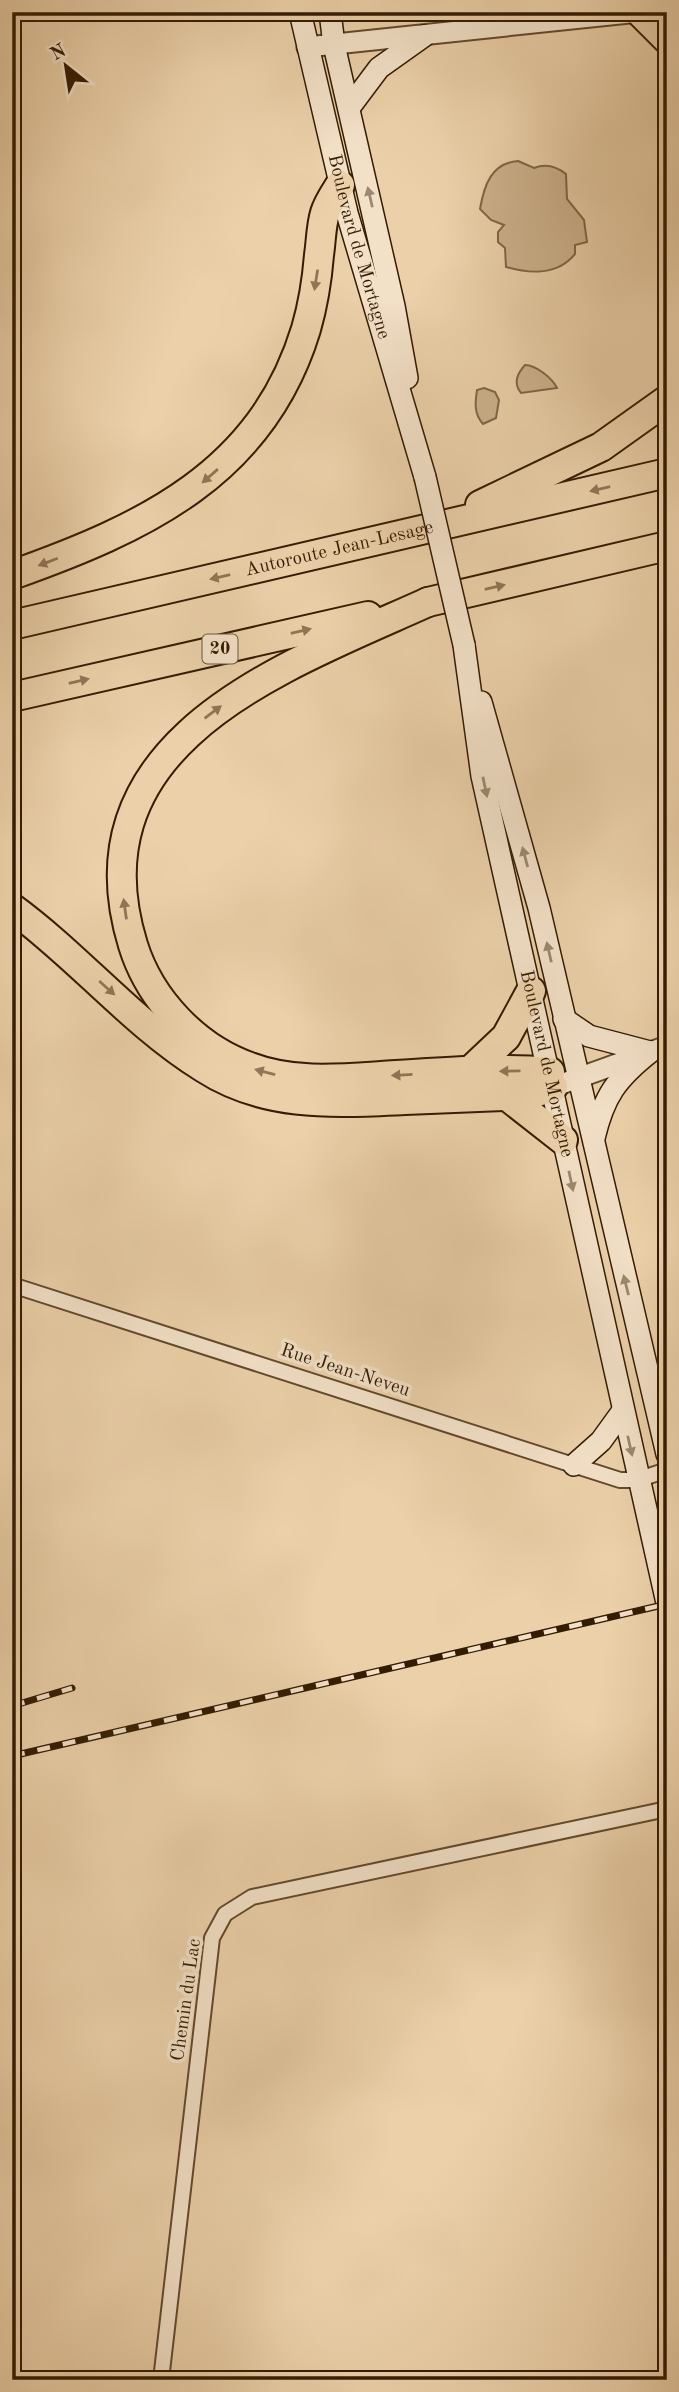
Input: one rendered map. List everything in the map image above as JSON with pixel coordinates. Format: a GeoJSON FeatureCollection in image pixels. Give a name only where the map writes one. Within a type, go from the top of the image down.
{"type":"FeatureCollection","features":[{"type":"Feature","properties":{"kind":"highway"},"geometry":{"type":"LineString","coordinates":[[639,12],[667,39]]}},
{"type":"Feature","properties":{"kind":"highway"},"geometry":{"type":"LineString","coordinates":[[12,575],[121,533],[158,514],[209,478],[243,444],[277,396],[299,350],[313,298],[325,213],[340,184]]}},
{"type":"Feature","properties":{"kind":"highway"},"geometry":{"type":"LineString","coordinates":[[430,529],[588,454],[667,400]]}},
{"type":"Feature","properties":{"kind":"highway","name":"Autoroute Jean-Lesage"},"geometry":{"type":"LineString","coordinates":[[12,625],[667,473]]}},
{"type":"Feature","properties":{"kind":"highway","name":"20"},"geometry":{"type":"LineString","coordinates":[[12,696],[667,547]]}},
{"type":"Feature","properties":{"kind":"highway"},"geometry":{"type":"LineString","coordinates":[[428,602],[273,672],[220,706],[185,735],[158,766],[134,813],[123,860],[124,904],[138,960],[162,1001],[188,1029],[236,1061],[275,1074],[310,1079],[470,1071],[560,1079]]}},
{"type":"Feature","properties":{"kind":"highway"},"geometry":{"type":"LineString","coordinates":[[12,908],[175,1048],[214,1074],[247,1090],[280,1098],[325,1102],[507,1096],[532,1094],[560,1079]]}},
{"type":"Feature","properties":{"kind":"highway"},"geometry":{"type":"LineString","coordinates":[[470,1071],[506,1037],[531,991]]}},
{"type":"Feature","properties":{"kind":"highway"},"geometry":{"type":"LineString","coordinates":[[507,1096],[563,1140]]}},
{"type":"Feature","properties":{"kind":"main road","name":"Boulevard de Mortagne"},"geometry":{"type":"LineString","coordinates":[[300,12],[340,184],[425,477]]}},
{"type":"Feature","properties":{"kind":"main road","name":"Boulevard de Mortagne"},"geometry":{"type":"LineString","coordinates":[[330,12],[334,45],[394,306],[425,477],[464,645],[531,877],[564,1018],[560,1079],[563,1140],[637,1480],[667,1604]]}},
{"type":"Feature","properties":{"kind":"main road"},"geometry":{"type":"LineString","coordinates":[[349,108],[379,68],[424,36]]}},
{"type":"Feature","properties":{"kind":"main road","name":"Boulevard de Mortagne"},"geometry":{"type":"LineString","coordinates":[[464,645],[477,749],[531,991],[560,1079],[592,1143],[667,1454]]}},
{"type":"Feature","properties":{"kind":"main road"},"geometry":{"type":"LineString","coordinates":[[564,1018],[589,1036],[658,1049]]}},
{"type":"Feature","properties":{"kind":"main road"},"geometry":{"type":"LineString","coordinates":[[592,1143],[605,1100],[628,1070],[658,1049]]}},
{"type":"Feature","properties":{"kind":"main road"},"geometry":{"type":"LineString","coordinates":[[575,1465],[601,1441],[622,1412]]}},
{"type":"Feature","properties":{"kind":"street"},"geometry":{"type":"LineString","coordinates":[[307,47],[639,12]]}},
{"type":"Feature","properties":{"kind":"street"},"geometry":{"type":"LineString","coordinates":[[560,1079],[658,1049]]}},
{"type":"Feature","properties":{"kind":"street","name":"Rue Jean-Neveu"},"geometry":{"type":"LineString","coordinates":[[12,1285],[620,1480],[637,1480],[667,1470]]}},
{"type":"Feature","properties":{"kind":"street","name":"Chemin du Lac"},"geometry":{"type":"LineString","coordinates":[[161,2380],[212,1938],[225,1914],[252,1896],[667,1809]]}},
{"type":"Feature","properties":{"kind":"shaded area"},"geometry":{"type":"Polygon","coordinates":[[[518,161],[534,168],[551,166],[566,174],[567,199],[584,220],[587,242],[575,245],[575,254],[552,269],[534,272],[506,267],[505,248],[498,242],[498,232],[504,225],[491,220],[480,209],[490,177],[501,166],[518,161]]]}},
{"type":"Feature","properties":{"kind":"shaded area"},"geometry":{"type":"Polygon","coordinates":[[[525,365],[543,373],[557,388],[521,393],[517,379],[525,365]]]}},
{"type":"Feature","properties":{"kind":"shaded area"},"geometry":{"type":"Polygon","coordinates":[[[484,388],[495,392],[499,400],[496,418],[483,424],[476,404],[477,390],[484,388]]]}},
{"type":"Feature","properties":{"kind":"railway"},"geometry":{"type":"LineString","coordinates":[[12,1756],[667,1604]]}},
{"type":"Feature","properties":{"kind":"railway"},"geometry":{"type":"LineString","coordinates":[[12,1706],[72,1688]]}}]}
